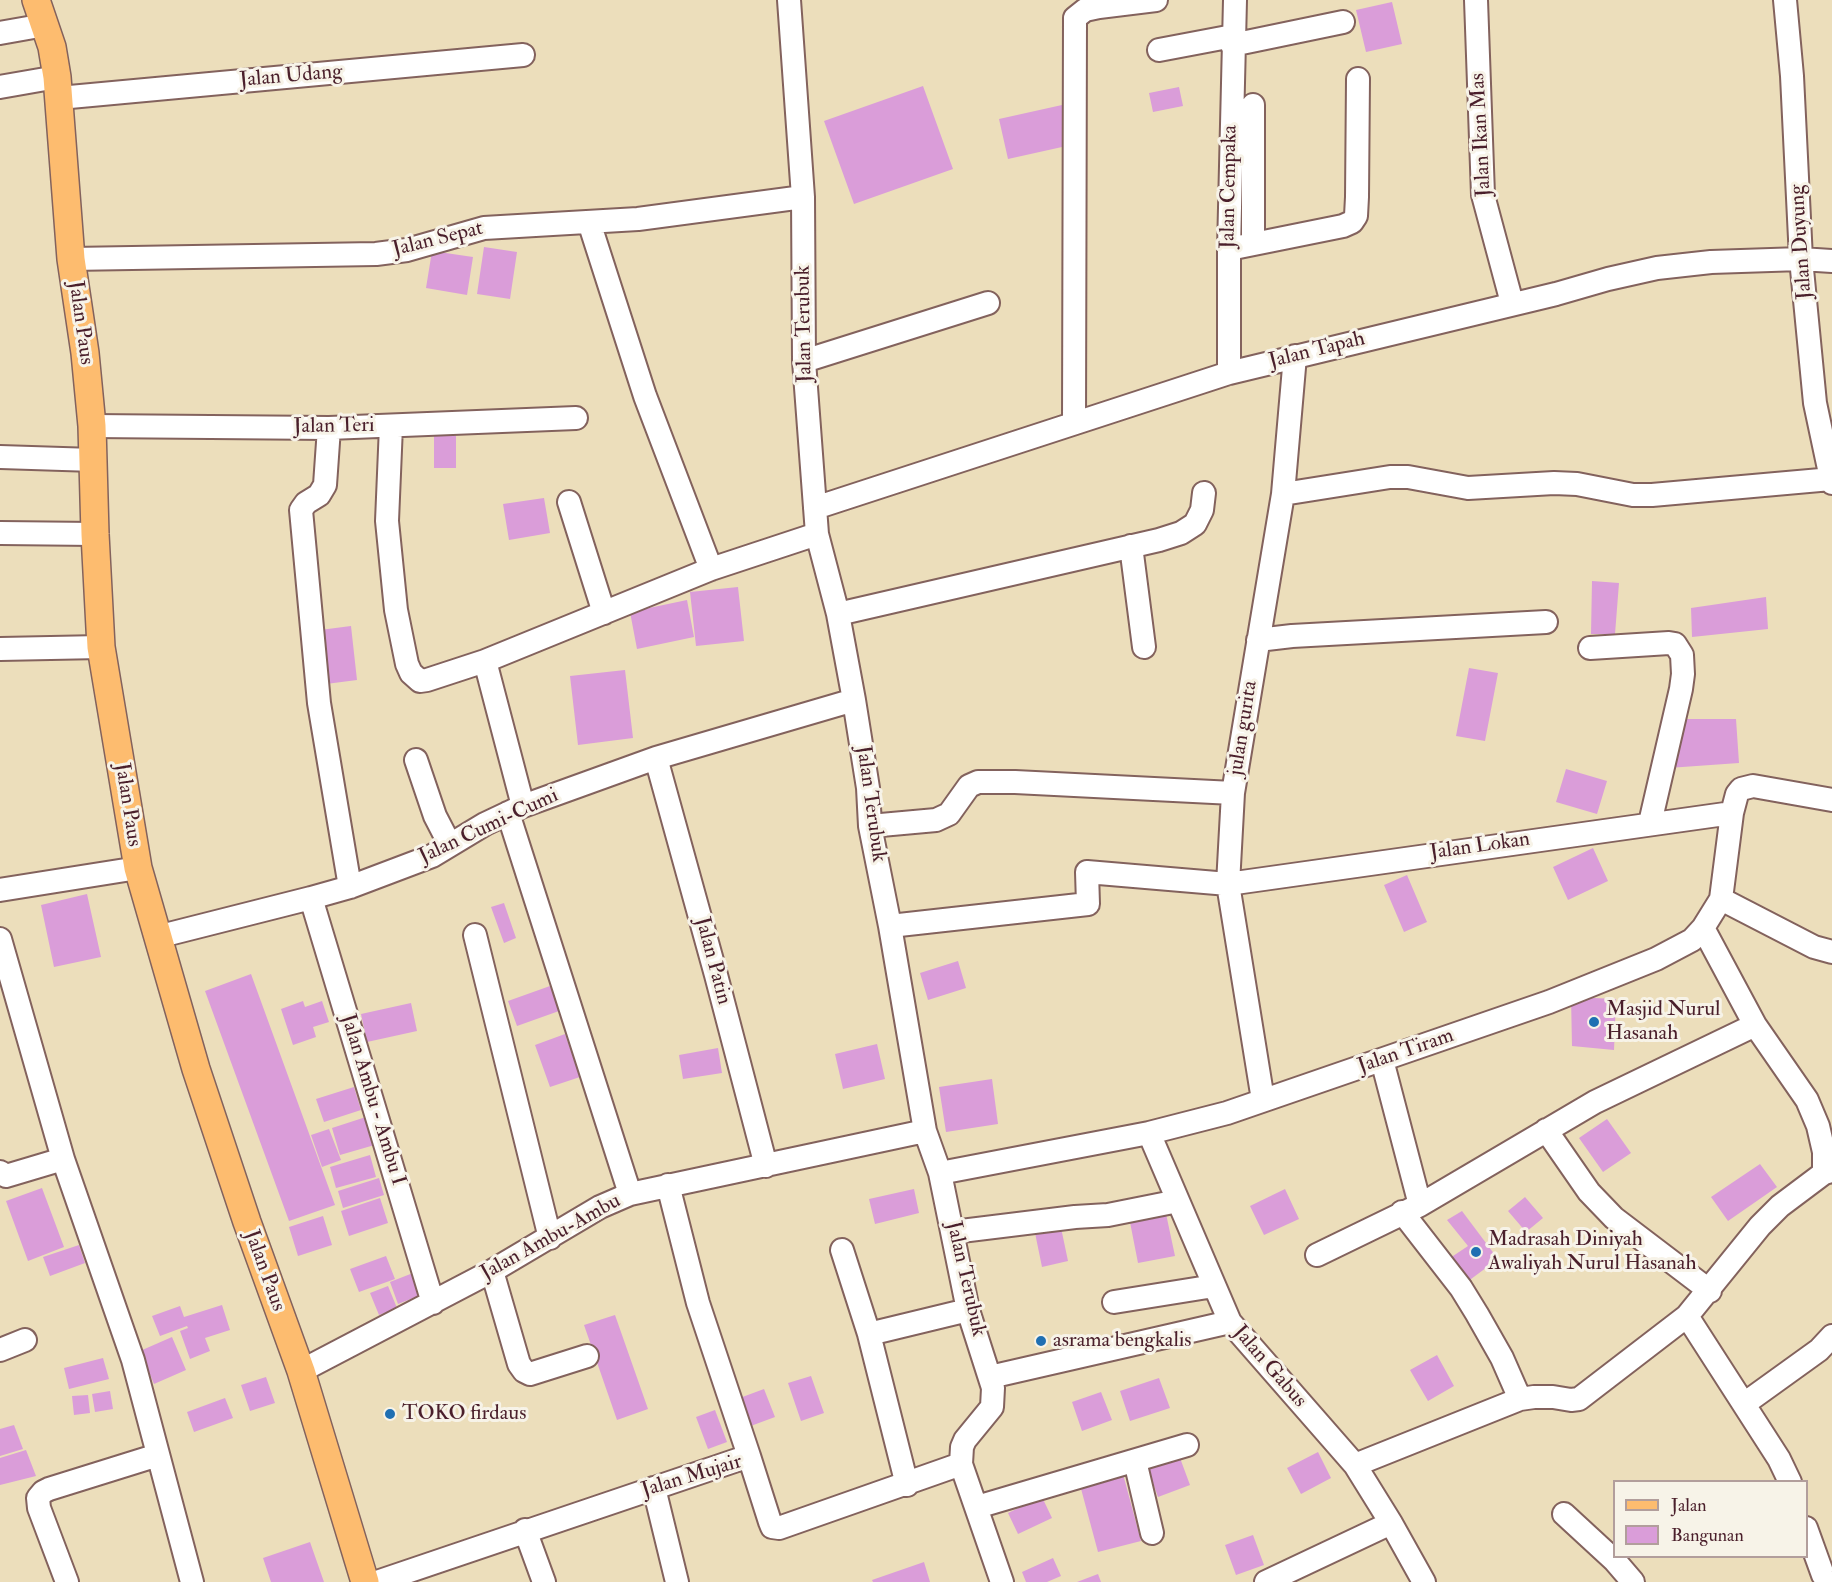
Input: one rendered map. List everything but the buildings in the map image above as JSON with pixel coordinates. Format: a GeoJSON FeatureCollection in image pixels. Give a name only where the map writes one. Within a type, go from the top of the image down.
{"type":"FeatureCollection","features":[{"type":"Feature","properties":{"kind":"main road","name":"Jalan Paus"},"geometry":{"type":"LineString","coordinates":[[40,12],[52,47],[58,88],[71,260],[85,353],[94,460],[94,534],[101,647],[138,868],[203,1091],[301,1371],[365,1582]]}},
{"type":"Feature","properties":{"kind":"street","name":"Jalan Terubuk"},"geometry":{"type":"LineString","coordinates":[[789,0],[803,197],[804,361],[817,534],[838,614],[854,700],[868,788],[870,826],[890,926],[925,1131],[940,1173],[968,1310],[993,1388],[992,1407],[965,1440],[962,1447],[961,1464]]}},
{"type":"Feature","properties":{"kind":"street"},"geometry":{"type":"LineString","coordinates":[[1074,423],[1075,18],[1085,10],[1098,7],[1156,0]]}},
{"type":"Feature","properties":{"kind":"street","name":"Jalan Cempaka"},"geometry":{"type":"LineString","coordinates":[[1229,373],[1229,249],[1241,164],[1232,40],[1235,0]]}},
{"type":"Feature","properties":{"kind":"street","name":"Jalan Ikan Mas"},"geometry":{"type":"LineString","coordinates":[[1476,0],[1483,195],[1512,303]]}},
{"type":"Feature","properties":{"kind":"street","name":"Jalan Duyung"},"geometry":{"type":"LineString","coordinates":[[1785,0],[1792,76],[1801,259],[1832,480]]}},
{"type":"Feature","properties":{"kind":"street"},"geometry":{"type":"LineString","coordinates":[[0,33],[40,12]]}},
{"type":"Feature","properties":{"kind":"street"},"geometry":{"type":"LineString","coordinates":[[1158,50],[1343,22]]}},
{"type":"Feature","properties":{"kind":"street","name":"Jalan Udang"},"geometry":{"type":"LineString","coordinates":[[0,87],[58,88],[523,55]]}},
{"type":"Feature","properties":{"kind":"street"},"geometry":{"type":"LineString","coordinates":[[1229,249],[1343,226],[1352,222],[1356,216],[1358,80]]}},
{"type":"Feature","properties":{"kind":"street"},"geometry":{"type":"LineString","coordinates":[[1253,105],[1241,164],[1253,244]]}},
{"type":"Feature","properties":{"kind":"street","name":"Jalan Sepat"},"geometry":{"type":"LineString","coordinates":[[71,260],[375,254],[407,250],[484,228],[638,219],[803,197]]}},
{"type":"Feature","properties":{"kind":"street"},"geometry":{"type":"LineString","coordinates":[[589,222],[645,396],[711,569]]}},
{"type":"Feature","properties":{"kind":"street","name":"Jalan Tapah"},"geometry":{"type":"LineString","coordinates":[[815,508],[1229,373],[1512,303],[1657,268],[1711,262],[1801,259],[1832,261]]}},
{"type":"Feature","properties":{"kind":"street"},"geometry":{"type":"LineString","coordinates":[[804,361],[988,303]]}},
{"type":"Feature","properties":{"kind":"street","name":"julan gurita"},"geometry":{"type":"LineString","coordinates":[[1263,1100],[1228,884],[1233,793],[1283,494],[1295,356]]}},
{"type":"Feature","properties":{"kind":"street","name":"Jalan Teri"},"geometry":{"type":"LineString","coordinates":[[92,426],[329,428],[576,418]]}},
{"type":"Feature","properties":{"kind":"street"},"geometry":{"type":"LineString","coordinates":[[391,426],[387,521],[396,610],[407,664],[415,678],[420,681],[427,681],[484,661],[711,569],[817,534]]}},
{"type":"Feature","properties":{"kind":"street"},"geometry":{"type":"LineString","coordinates":[[329,428],[325,485],[323,490],[306,503],[302,510],[319,703],[350,886]]}},
{"type":"Feature","properties":{"kind":"street"},"geometry":{"type":"LineString","coordinates":[[0,457],[94,460]]}},
{"type":"Feature","properties":{"kind":"street"},"geometry":{"type":"LineString","coordinates":[[1283,494],[1390,477],[1408,477],[1468,488],[1554,483],[1577,484],[1633,495],[1832,480]]}},
{"type":"Feature","properties":{"kind":"street"},"geometry":{"type":"LineString","coordinates":[[838,614],[1181,533],[1195,524],[1203,510],[1204,493]]}},
{"type":"Feature","properties":{"kind":"street"},"geometry":{"type":"LineString","coordinates":[[569,502],[604,613]]}},
{"type":"Feature","properties":{"kind":"street"},"geometry":{"type":"LineString","coordinates":[[0,533],[94,534]]}},
{"type":"Feature","properties":{"kind":"street"},"geometry":{"type":"LineString","coordinates":[[1131,546],[1144,646]]}},
{"type":"Feature","properties":{"kind":"street"},"geometry":{"type":"LineString","coordinates":[[1258,640],[1292,636],[1546,622]]}},
{"type":"Feature","properties":{"kind":"street"},"geometry":{"type":"LineString","coordinates":[[1590,648],[1669,643],[1675,644],[1682,655],[1681,689],[1650,823]]}},
{"type":"Feature","properties":{"kind":"street"},"geometry":{"type":"LineString","coordinates":[[0,649],[101,647]]}},
{"type":"Feature","properties":{"kind":"street"},"geometry":{"type":"LineString","coordinates":[[484,661],[515,810],[630,1194]]}},
{"type":"Feature","properties":{"kind":"street","name":"Jalan Cumi-Cumi"},"geometry":{"type":"LineString","coordinates":[[157,937],[350,886],[432,856],[485,824],[515,810],[656,758],[854,700]]}},
{"type":"Feature","properties":{"kind":"street","name":"Jalan Patin"},"geometry":{"type":"LineString","coordinates":[[656,758],[716,975],[765,1166]]}},
{"type":"Feature","properties":{"kind":"street"},"geometry":{"type":"LineString","coordinates":[[416,759],[435,816],[450,845]]}},
{"type":"Feature","properties":{"kind":"street"},"geometry":{"type":"LineString","coordinates":[[870,826],[936,820],[949,814],[969,786],[978,782],[1233,793]]}},
{"type":"Feature","properties":{"kind":"street"},"geometry":{"type":"LineString","coordinates":[[1832,800],[1753,786],[1746,787],[1737,794],[1732,813],[1721,899],[1814,947],[1832,952]]}},
{"type":"Feature","properties":{"kind":"street","name":"Jalan Lokan"},"geometry":{"type":"LineString","coordinates":[[890,926],[1088,904],[1087,872],[1228,884],[1732,813]]}},
{"type":"Feature","properties":{"kind":"street"},"geometry":{"type":"LineString","coordinates":[[0,890],[138,868]]}},
{"type":"Feature","properties":{"kind":"street","name":"Jalan Ambu - Ambu I"},"geometry":{"type":"LineString","coordinates":[[311,898],[433,1302]]}},
{"type":"Feature","properties":{"kind":"street","name":"Jalan Tiram"},"geometry":{"type":"LineString","coordinates":[[940,1173],[1149,1132],[1227,1113],[1549,1002],[1656,959],[1692,940],[1703,928],[1721,899]]}},
{"type":"Feature","properties":{"kind":"street"},"geometry":{"type":"LineString","coordinates":[[1354,1465],[1520,1399],[1553,1397],[1579,1399],[1687,1316],[1710,1291],[1760,1226],[1780,1206],[1828,1172],[1818,1126],[1807,1100],[1755,1025],[1703,928]]}},
{"type":"Feature","properties":{"kind":"street"},"geometry":{"type":"LineString","coordinates":[[475,935],[550,1238]]}},
{"type":"Feature","properties":{"kind":"street"},"geometry":{"type":"LineString","coordinates":[[0,939],[63,1159],[133,1360],[192,1582]]}},
{"type":"Feature","properties":{"kind":"street"},"geometry":{"type":"LineString","coordinates":[[1317,1255],[1411,1208],[1595,1102],[1755,1025]]}},
{"type":"Feature","properties":{"kind":"street"},"geometry":{"type":"LineString","coordinates":[[1382,1060],[1411,1208],[1478,1314],[1502,1358],[1520,1399]]}},
{"type":"Feature","properties":{"kind":"street"},"geometry":{"type":"LineString","coordinates":[[1546,1130],[1589,1192],[1614,1218],[1710,1291]]}},
{"type":"Feature","properties":{"kind":"street","name":"Jalan Ambu-Ambu"},"geometry":{"type":"LineString","coordinates":[[301,1371],[492,1271],[600,1207],[630,1194],[925,1131]]}},
{"type":"Feature","properties":{"kind":"street","name":"Jalan Gabus"},"geometry":{"type":"LineString","coordinates":[[1149,1132],[1230,1322],[1354,1465],[1391,1523],[1424,1582]]}},
{"type":"Feature","properties":{"kind":"street"},"geometry":{"type":"LineString","coordinates":[[0,1172],[6,1176],[63,1159]]}},
{"type":"Feature","properties":{"kind":"street"},"geometry":{"type":"LineString","coordinates":[[668,1185],[698,1303],[749,1456]]}},
{"type":"Feature","properties":{"kind":"street"},"geometry":{"type":"LineString","coordinates":[[953,1232],[1108,1215],[1178,1202]]}},
{"type":"Feature","properties":{"kind":"street"},"geometry":{"type":"LineString","coordinates":[[842,1250],[869,1334],[907,1485]]}},
{"type":"Feature","properties":{"kind":"street"},"geometry":{"type":"LineString","coordinates":[[492,1271],[519,1364],[524,1371],[530,1374],[587,1356]]}},
{"type":"Feature","properties":{"kind":"street"},"geometry":{"type":"LineString","coordinates":[[1114,1302],[1214,1286]]}},
{"type":"Feature","properties":{"kind":"street"},"geometry":{"type":"LineString","coordinates":[[869,1334],[968,1310]]}},
{"type":"Feature","properties":{"kind":"street"},"geometry":{"type":"LineString","coordinates":[[1687,1316],[1779,1459],[1789,1480]]}},
{"type":"Feature","properties":{"kind":"street"},"geometry":{"type":"LineString","coordinates":[[990,1377],[1230,1322]]}},
{"type":"Feature","properties":{"kind":"street"},"geometry":{"type":"LineString","coordinates":[[1744,1404],[1819,1350],[1832,1336]]}},
{"type":"Feature","properties":{"kind":"street"},"geometry":{"type":"LineString","coordinates":[[0,1350],[25,1340]]}},
{"type":"Feature","properties":{"kind":"street"},"geometry":{"type":"LineString","coordinates":[[977,1507],[1187,1445]]}},
{"type":"Feature","properties":{"kind":"street"},"geometry":{"type":"LineString","coordinates":[[67,1582],[39,1508],[38,1498],[49,1489],[158,1455]]}},
{"type":"Feature","properties":{"kind":"street","name":"Jalan Mujair"},"geometry":{"type":"LineString","coordinates":[[377,1582],[749,1456],[770,1522],[775,1528],[907,1485],[961,1464]]}},
{"type":"Feature","properties":{"kind":"street"},"geometry":{"type":"LineString","coordinates":[[1135,1461],[1152,1533]]}},
{"type":"Feature","properties":{"kind":"street"},"geometry":{"type":"LineString","coordinates":[[961,1464],[977,1507],[999,1581]]}},
{"type":"Feature","properties":{"kind":"street"},"geometry":{"type":"LineString","coordinates":[[654,1488],[677,1582]]}},
{"type":"Feature","properties":{"kind":"street"},"geometry":{"type":"LineString","coordinates":[[1564,1514],[1615,1561],[1633,1582]]}},
{"type":"Feature","properties":{"kind":"street"},"geometry":{"type":"LineString","coordinates":[[1266,1582],[1391,1523]]}},
{"type":"Feature","properties":{"kind":"street"},"geometry":{"type":"LineString","coordinates":[[525,1530],[544,1582]]}},
{"type":"Feature","properties":{"kind":"street"},"geometry":{"type":"LineString","coordinates":[[1808,1533],[1825,1577]]}},
{"type":"Feature","properties":{"kind":"place","name":"Masjid Nurul Hasanah"},"geometry":{"type":"Point","coordinates":[1594,1022]}},
{"type":"Feature","properties":{"kind":"place","name":"Madrasah Diniyah Awaliyah Nurul Hasanah"},"geometry":{"type":"Point","coordinates":[1476,1252]}},
{"type":"Feature","properties":{"kind":"place","name":"asrama bengkalis"},"geometry":{"type":"Point","coordinates":[1041,1341]}},
{"type":"Feature","properties":{"kind":"place","name":"TOKO firdaus"},"geometry":{"type":"Point","coordinates":[390,1414]}}]}
